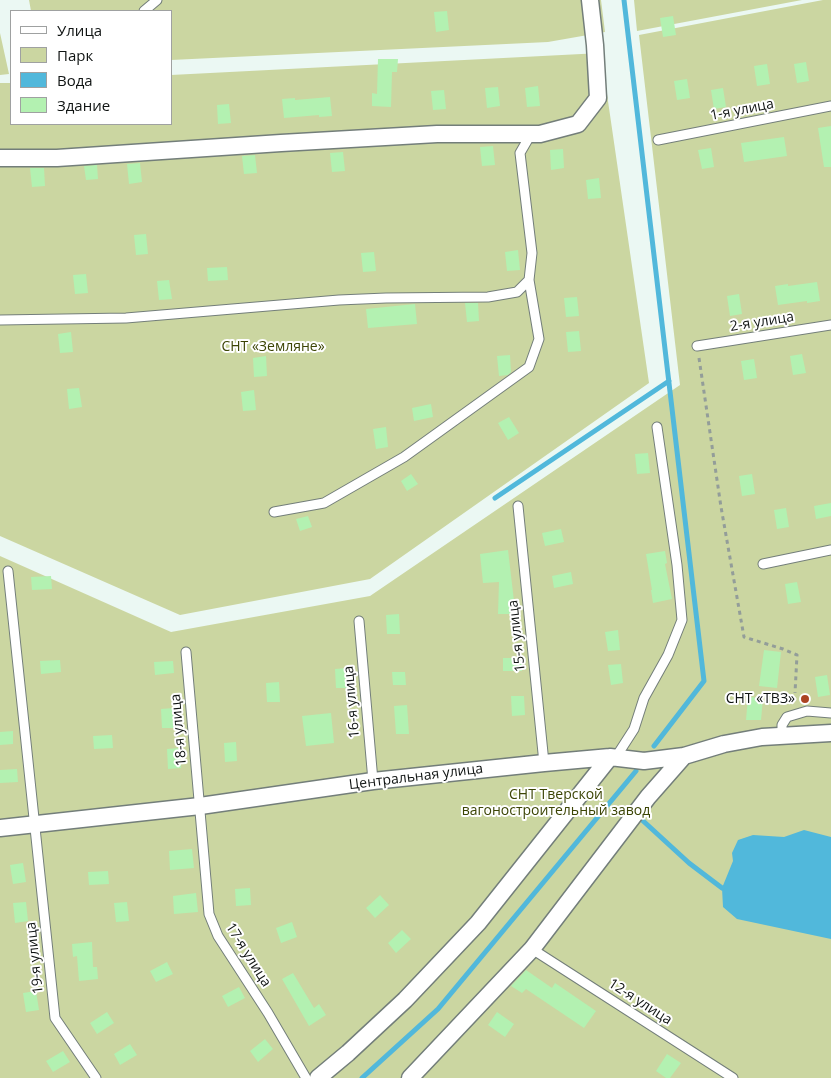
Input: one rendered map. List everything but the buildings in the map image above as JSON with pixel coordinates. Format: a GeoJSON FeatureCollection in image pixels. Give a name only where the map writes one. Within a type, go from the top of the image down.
{"type":"FeatureCollection","features":[{"type":"Feature","properties":{"kind":"street"},"geometry":{"type":"LineString","coordinates":[[0,158],[58,158],[437,134],[540,134],[578,124],[598,98],[590,0]]}},
{"type":"Feature","properties":{"kind":"street","name":"Центральная улица"},"geometry":{"type":"LineString","coordinates":[[0,828],[200,806],[373,781],[613,757],[644,760],[684,756],[724,744],[762,737],[831,733]]}},
{"type":"Feature","properties":{"kind":"street"},"geometry":{"type":"LineString","coordinates":[[412,1077],[532,949],[648,797],[684,756]]}},
{"type":"Feature","properties":{"kind":"street"},"geometry":{"type":"LineString","coordinates":[[318,1078],[405,1000],[478,923],[613,757]]}},
{"type":"Feature","properties":{"kind":"lane"},"geometry":{"type":"LineString","coordinates":[[145,10],[157,0]]}},
{"type":"Feature","properties":{"kind":"lane","name":"1-я улица"},"geometry":{"type":"LineString","coordinates":[[658,140],[831,106]]}},
{"type":"Feature","properties":{"kind":"lane"},"geometry":{"type":"LineString","coordinates":[[274,512],[324,503],[404,457],[529,368],[539,339],[530,280],[532,253],[520,153],[530,134]]}},
{"type":"Feature","properties":{"kind":"lane"},"geometry":{"type":"LineString","coordinates":[[0,320],[126,318],[339,300],[488,297],[518,292],[530,280]]}},
{"type":"Feature","properties":{"kind":"lane","name":"2-я улица"},"geometry":{"type":"LineString","coordinates":[[697,346],[831,325]]}},
{"type":"Feature","properties":{"kind":"lane"},"geometry":{"type":"LineString","coordinates":[[613,757],[634,729],[644,698],[668,655],[682,620],[657,427]]}},
{"type":"Feature","properties":{"kind":"lane","name":"15-я улица"},"geometry":{"type":"LineString","coordinates":[[518,506],[544,763]]}},
{"type":"Feature","properties":{"kind":"lane"},"geometry":{"type":"LineString","coordinates":[[763,564],[831,550]]}},
{"type":"Feature","properties":{"kind":"lane","name":"19-я улица"},"geometry":{"type":"LineString","coordinates":[[8,571],[55,1018],[96,1078]]}},
{"type":"Feature","properties":{"kind":"lane","name":"16-я улица"},"geometry":{"type":"LineString","coordinates":[[359,621],[373,781]]}},
{"type":"Feature","properties":{"kind":"lane","name":"18-я улица"},"geometry":{"type":"LineString","coordinates":[[186,652],[200,806]]}},
{"type":"Feature","properties":{"kind":"lane"},"geometry":{"type":"LineString","coordinates":[[782,736],[782,725],[787,717],[807,711],[831,713]]}},
{"type":"Feature","properties":{"kind":"lane","name":"17-я улица"},"geometry":{"type":"LineString","coordinates":[[200,806],[209,914],[218,936],[268,1013],[306,1078]]}},
{"type":"Feature","properties":{"kind":"lane","name":"12-я улица"},"geometry":{"type":"LineString","coordinates":[[532,949],[733,1078]]}},
{"type":"Feature","properties":{"kind":"path"},"geometry":{"type":"LineString","coordinates":[[697,346],[744,637],[797,655],[795,693]]}},
{"type":"Feature","properties":{"kind":"green space"},"geometry":{"type":"Polygon","coordinates":[[[29,0],[601,0],[605,32],[548,42],[172,60],[172,10],[31,10],[29,0]]]}},
{"type":"Feature","properties":{"kind":"green space"},"geometry":{"type":"Polygon","coordinates":[[[634,0],[802,0],[637,31],[634,0]]]}},
{"type":"Feature","properties":{"kind":"green space","name":"СНТ Тверской вагоностроительный завод"},"geometry":{"type":"Polygon","coordinates":[[[831,0],[831,1078],[0,1078],[0,556],[171,632],[370,596],[680,385],[639,35],[831,0]]]}},
{"type":"Feature","properties":{"kind":"green space"},"geometry":{"type":"Polygon","coordinates":[[[0,33],[9,74],[0,75],[0,33]]]}},
{"type":"Feature","properties":{"kind":"green space","name":"СНТ «Земляне»"},"geometry":{"type":"Polygon","coordinates":[[[601,53],[649,383],[370,579],[180,615],[0,536],[0,83],[10,83],[10,125],[172,125],[172,75],[601,53]]]}},
{"type":"Feature","properties":{"kind":"water"},"geometry":{"type":"Polygon","coordinates":[[[804,830],[831,837],[831,939],[737,919],[723,907],[722,888],[733,861],[732,853],[738,840],[753,835],[784,837],[804,830]]]}},
{"type":"Feature","properties":{"kind":"waterway"},"geometry":{"type":"LineString","coordinates":[[624,0],[704,681],[654,746]]}},
{"type":"Feature","properties":{"kind":"waterway"},"geometry":{"type":"LineString","coordinates":[[495,498],[669,381]]}},
{"type":"Feature","properties":{"kind":"waterway"},"geometry":{"type":"LineString","coordinates":[[362,1078],[438,1009],[636,771]]}},
{"type":"Feature","properties":{"kind":"waterway"},"geometry":{"type":"LineString","coordinates":[[641,819],[689,863],[722,888]]}},
{"type":"Feature","properties":{"kind":"place","name":"СНТ «ТВЗ»"},"geometry":{"type":"Point","coordinates":[805,699]}}]}
